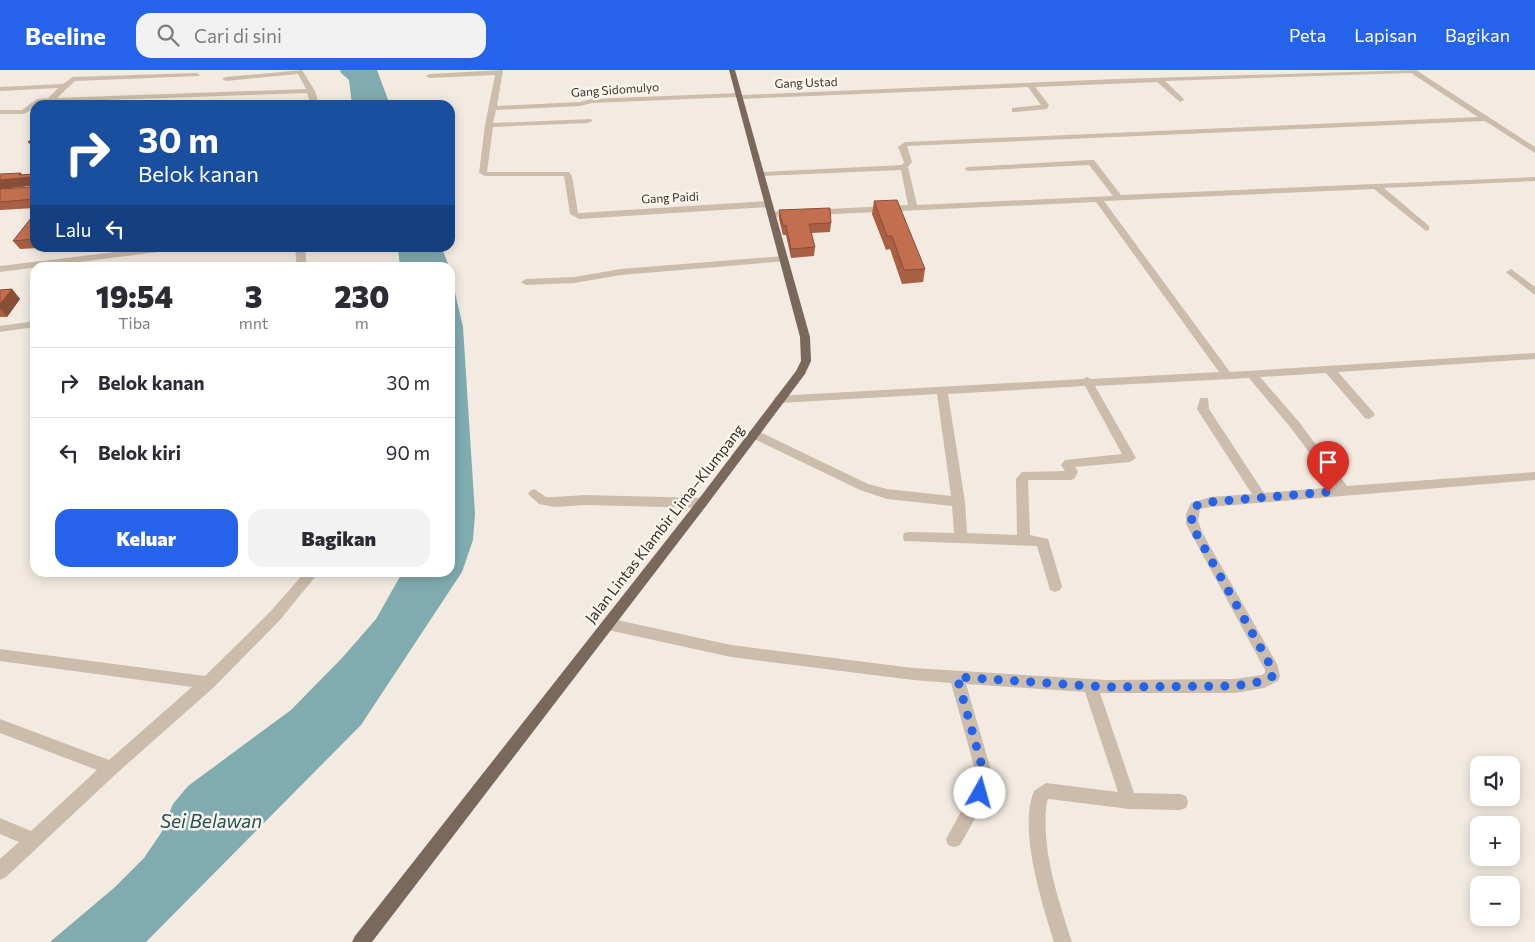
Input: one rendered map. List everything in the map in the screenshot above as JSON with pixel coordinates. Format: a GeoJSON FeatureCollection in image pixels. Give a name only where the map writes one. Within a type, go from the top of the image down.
{"type":"FeatureCollection","features":[{"type":"Feature","properties":{"kind":"main road","name":"Jalan Lintas Klambir Lima–Klumpang"},"geometry":{"type":"LineString","coordinates":[[361,942],[702,503],[801,372],[806,361],[807,350],[784,259],[732,70]]}},
{"type":"Feature","properties":{"kind":"street"},"geometry":{"type":"LineString","coordinates":[[1217,70],[1226,77]]}},
{"type":"Feature","properties":{"kind":"street","name":"Gang Ustad"},"geometry":{"type":"LineString","coordinates":[[739,96],[1030,85],[1115,78],[1159,80],[1412,70]]}},
{"type":"Feature","properties":{"kind":"street"},"geometry":{"type":"LineString","coordinates":[[1412,70],[1535,151]]}},
{"type":"Feature","properties":{"kind":"street"},"geometry":{"type":"LineString","coordinates":[[226,79],[299,71],[311,91],[314,100]]}},
{"type":"Feature","properties":{"kind":"street"},"geometry":{"type":"LineString","coordinates":[[429,76],[500,71],[489,126],[588,121]]}},
{"type":"Feature","properties":{"kind":"street"},"geometry":{"type":"LineString","coordinates":[[50,100],[73,79],[198,75]]}},
{"type":"Feature","properties":{"kind":"street"},"geometry":{"type":"LineString","coordinates":[[1159,80],[1180,100]]}},
{"type":"Feature","properties":{"kind":"street"},"geometry":{"type":"LineString","coordinates":[[1015,110],[1044,107],[1045,105],[1030,85]]}},
{"type":"Feature","properties":{"kind":"street"},"geometry":{"type":"LineString","coordinates":[[0,89],[65,86]]}},
{"type":"Feature","properties":{"kind":"street"},"geometry":{"type":"LineString","coordinates":[[50,100],[311,91]]}},
{"type":"Feature","properties":{"kind":"street","name":"Gang Sidomulyo"},"geometry":{"type":"LineString","coordinates":[[492,108],[574,104],[605,100],[739,96]]}},
{"type":"Feature","properties":{"kind":"street"},"geometry":{"type":"LineString","coordinates":[[0,112],[24,112],[30,108]]}},
{"type":"Feature","properties":{"kind":"street"},"geometry":{"type":"LineString","coordinates":[[761,174],[904,167],[908,162],[902,147],[905,144],[1487,119]]}},
{"type":"Feature","properties":{"kind":"street","name":"Gang Paidi"},"geometry":{"type":"LineString","coordinates":[[489,126],[483,173],[489,175],[566,174],[568,176],[574,214],[583,216],[770,209],[913,207],[1533,181]]}},
{"type":"Feature","properties":{"kind":"street"},"geometry":{"type":"LineString","coordinates":[[968,169],[1089,162],[1092,163],[1120,198]]}},
{"type":"Feature","properties":{"kind":"street"},"geometry":{"type":"LineString","coordinates":[[904,167],[913,207]]}},
{"type":"Feature","properties":{"kind":"street"},"geometry":{"type":"LineString","coordinates":[[1377,187],[1426,228]]}},
{"type":"Feature","properties":{"kind":"street"},"geometry":{"type":"LineString","coordinates":[[1098,199],[1227,375]]}},
{"type":"Feature","properties":{"kind":"street"},"geometry":{"type":"LineString","coordinates":[[55,262],[134,252]]}},
{"type":"Feature","properties":{"kind":"street"},"geometry":{"type":"LineString","coordinates":[[526,282],[568,281],[621,272],[784,259]]}},
{"type":"Feature","properties":{"kind":"street"},"geometry":{"type":"LineString","coordinates":[[0,269],[30,265]]}},
{"type":"Feature","properties":{"kind":"street"},"geometry":{"type":"LineString","coordinates":[[1511,272],[1535,292]]}},
{"type":"Feature","properties":{"kind":"street"},"geometry":{"type":"LineString","coordinates":[[0,329],[30,325]]}},
{"type":"Feature","properties":{"kind":"street"},"geometry":{"type":"LineString","coordinates":[[780,399],[1087,381],[1330,370],[1535,356]]}},
{"type":"Feature","properties":{"kind":"street"},"geometry":{"type":"LineString","coordinates":[[1330,370],[1370,415]]}},
{"type":"Feature","properties":{"kind":"street"},"geometry":{"type":"LineString","coordinates":[[1252,374],[1295,425],[1344,490]]}},
{"type":"Feature","properties":{"kind":"street"},"geometry":{"type":"LineString","coordinates":[[1024,540],[1022,479],[1024,476],[1070,476],[1072,472],[1067,463],[1130,458],[1087,381]]}},
{"type":"Feature","properties":{"kind":"street"},"geometry":{"type":"LineString","coordinates":[[942,390],[953,447],[961,538]]}},
{"type":"Feature","properties":{"kind":"street"},"geometry":{"type":"LineString","coordinates":[[1204,400],[1203,409],[1261,498]]}},
{"type":"Feature","properties":{"kind":"street"},"geometry":{"type":"LineString","coordinates":[[754,434],[864,487],[887,494],[959,502]]}},
{"type":"Feature","properties":{"kind":"street"},"geometry":{"type":"LineString","coordinates":[[608,624],[731,651],[913,674],[1106,687],[1235,686],[1264,681],[1273,676],[1268,661],[1197,535],[1191,513],[1195,506],[1210,502],[1344,490],[1535,476]]}},
{"type":"Feature","properties":{"kind":"street"},"geometry":{"type":"LineString","coordinates":[[534,494],[543,501],[554,502],[585,500],[702,503]]}},
{"type":"Feature","properties":{"kind":"street"},"geometry":{"type":"LineString","coordinates":[[909,537],[1039,541],[1043,543],[1055,586]]}},
{"type":"Feature","properties":{"kind":"street"},"geometry":{"type":"LineString","coordinates":[[0,871],[111,768],[208,683],[275,616],[309,577]]}},
{"type":"Feature","properties":{"kind":"street"},"geometry":{"type":"LineString","coordinates":[[0,655],[208,683]]}},
{"type":"Feature","properties":{"kind":"street"},"geometry":{"type":"LineString","coordinates":[[954,839],[980,793],[985,777],[957,677]]}},
{"type":"Feature","properties":{"kind":"street"},"geometry":{"type":"LineString","coordinates":[[1090,685],[1129,801]]}},
{"type":"Feature","properties":{"kind":"street"},"geometry":{"type":"LineString","coordinates":[[0,726],[111,768]]}},
{"type":"Feature","properties":{"kind":"street"},"geometry":{"type":"LineString","coordinates":[[1063,942],[1046,888],[1036,819],[1040,797],[1046,791],[1129,801],[1180,802]]}},
{"type":"Feature","properties":{"kind":"street"},"geometry":{"type":"LineString","coordinates":[[0,826],[34,840]]}},
{"type":"Feature","properties":{"kind":"water"},"geometry":{"type":"Polygon","coordinates":[[[340,70],[377,70],[388,100],[351,100],[349,80],[340,70]]]}},
{"type":"Feature","properties":{"kind":"water"},"geometry":{"type":"Polygon","coordinates":[[[398,252],[443,252],[447,262],[399,262],[398,252]]]}},
{"type":"Feature","properties":{"kind":"water","name":"Sei Belawan"},"geometry":{"type":"Polygon","coordinates":[[[455,293],[463,327],[475,514],[473,540],[462,572],[361,725],[146,942],[50,942],[115,887],[144,858],[161,833],[173,804],[188,786],[291,710],[342,658],[376,619],[400,577],[455,577],[455,293]]]}},
{"type":"Feature","properties":{"kind":"building"},"geometry":{"type":"Polygon","coordinates":[[[21,173],[19,175],[30,174],[30,178],[0,180],[0,174],[21,173]]]}},
{"type":"Feature","properties":{"kind":"building"},"geometry":{"type":"Polygon","coordinates":[[[30,187],[30,199],[0,202],[0,189],[30,187]]]}},
{"type":"Feature","properties":{"kind":"building"},"geometry":{"type":"Polygon","coordinates":[[[897,200],[925,269],[904,270],[892,236],[887,236],[874,201],[897,200]]]}},
{"type":"Feature","properties":{"kind":"building"},"geometry":{"type":"Polygon","coordinates":[[[830,208],[831,223],[809,224],[815,247],[791,249],[786,225],[783,226],[779,210],[830,208]]]}},
{"type":"Feature","properties":{"kind":"building"},"geometry":{"type":"Polygon","coordinates":[[[30,219],[30,239],[13,241],[30,219]]]}},
{"type":"Feature","properties":{"kind":"building"},"geometry":{"type":"Polygon","coordinates":[[[12,289],[0,304],[0,290],[12,289]]]}},
{"type":"Feature","properties":{"kind":"route"},"geometry":{"type":"LineString","coordinates":[[980,793],[985,777],[957,677],[1106,687],[1235,686],[1264,681],[1273,676],[1268,661],[1197,535],[1191,513],[1195,506],[1210,502],[1328,492]]}}]}
